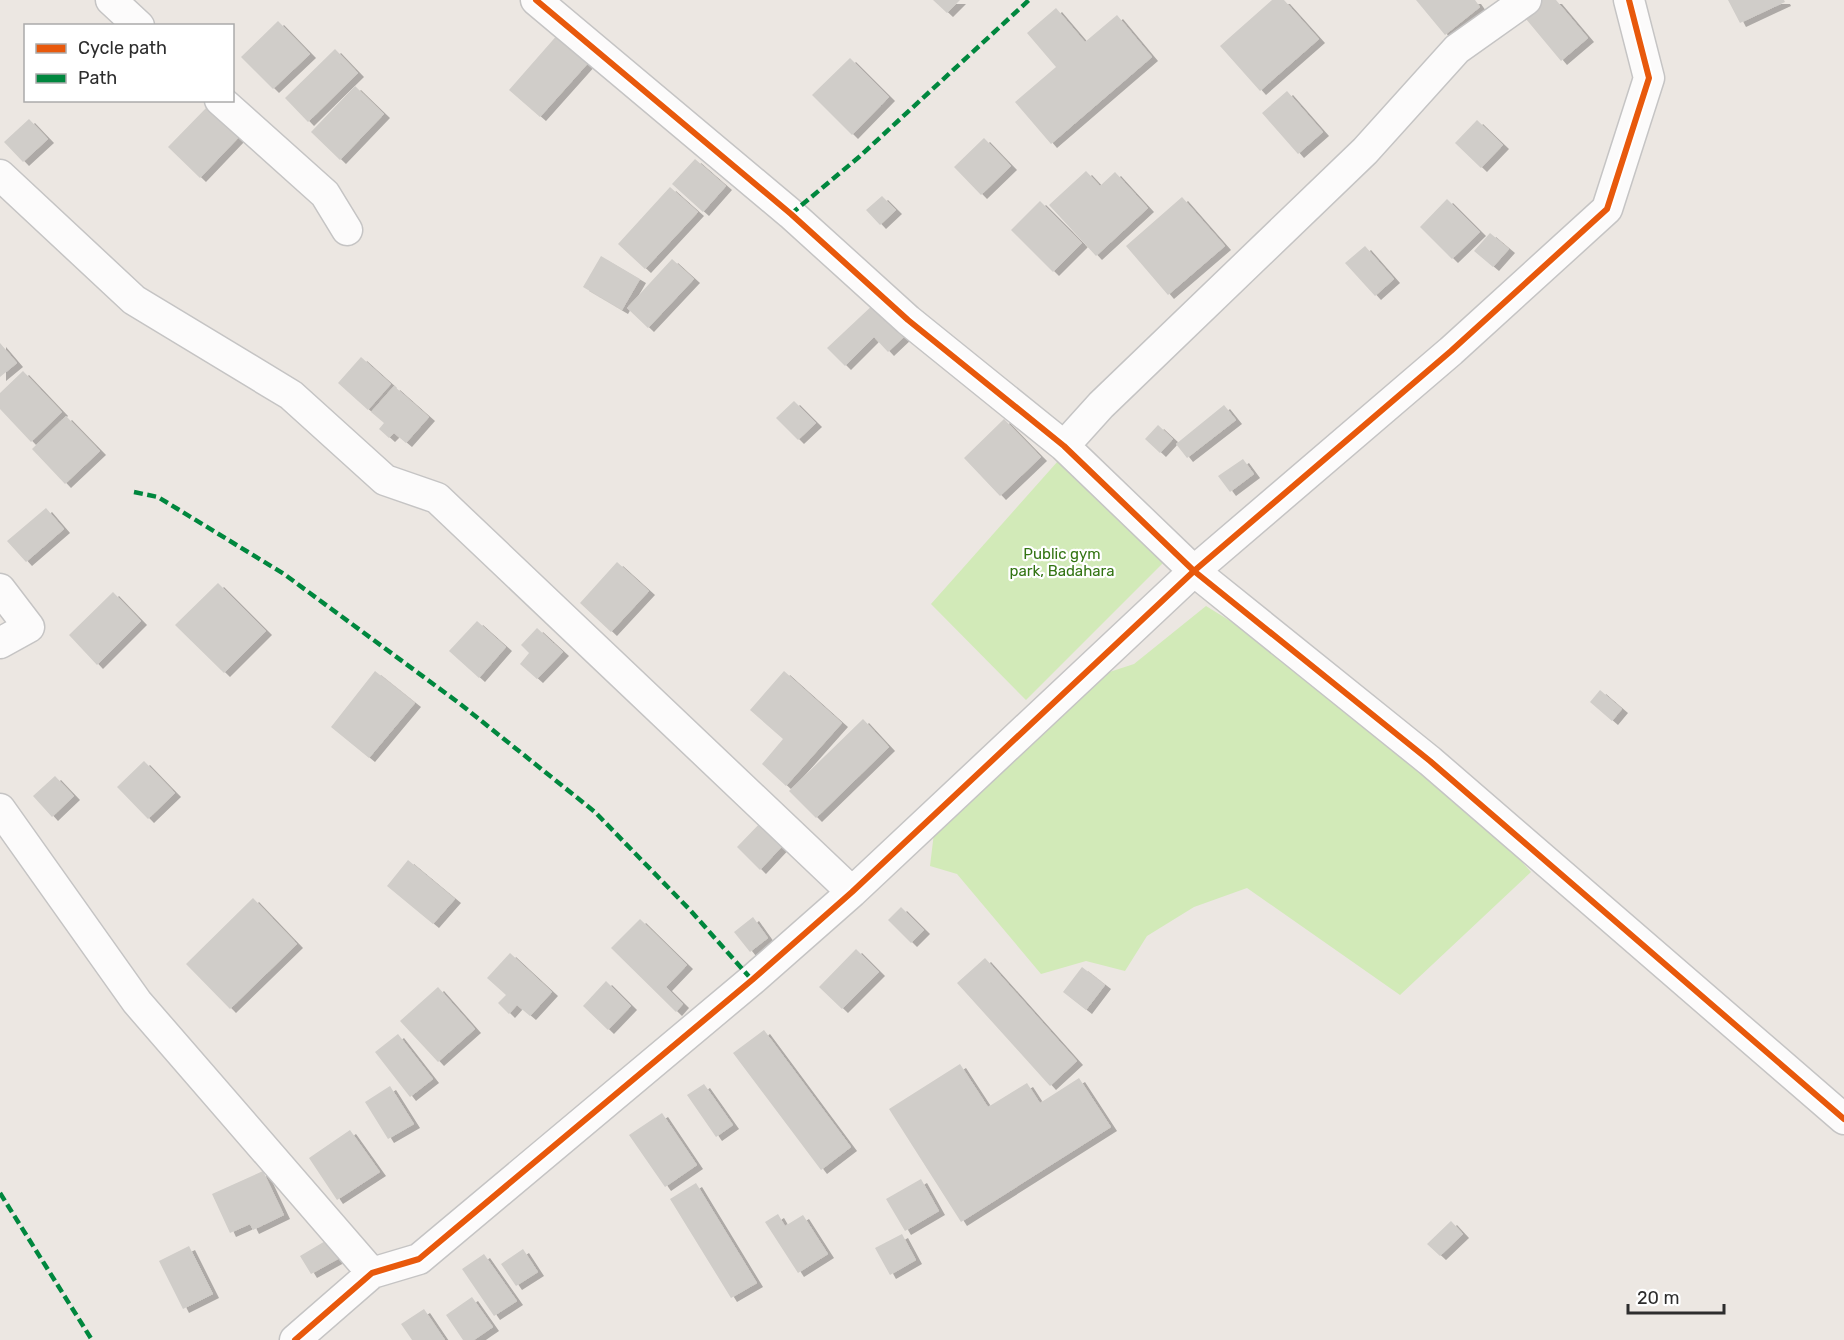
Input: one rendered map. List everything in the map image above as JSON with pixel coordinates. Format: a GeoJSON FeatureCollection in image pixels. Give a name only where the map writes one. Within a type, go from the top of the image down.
{"type":"FeatureCollection","features":[{"type":"Feature","properties":{"kind":"street"},"geometry":{"type":"LineString","coordinates":[[111,0],[137,24]]}},
{"type":"Feature","properties":{"kind":"street"},"geometry":{"type":"LineString","coordinates":[[536,0],[790,214],[908,320],[1064,446],[1194,571],[1430,761],[1844,1119]]}},
{"type":"Feature","properties":{"kind":"street"},"geometry":{"type":"LineString","coordinates":[[1064,446],[1101,405],[1365,151],[1457,49],[1526,0]]}},
{"type":"Feature","properties":{"kind":"street"},"geometry":{"type":"LineString","coordinates":[[295,1340],[372,1273],[418,1259],[752,980],[852,892],[1194,571],[1451,351],[1607,209],[1649,78],[1629,0]]}},
{"type":"Feature","properties":{"kind":"street"},"geometry":{"type":"LineString","coordinates":[[222,102],[325,194],[347,230]]}},
{"type":"Feature","properties":{"kind":"street"},"geometry":{"type":"LineString","coordinates":[[0,176],[134,300],[291,395],[385,480],[437,498],[852,892]]}},
{"type":"Feature","properties":{"kind":"street"},"geometry":{"type":"LineString","coordinates":[[0,589],[29,627],[0,643]]}},
{"type":"Feature","properties":{"kind":"street"},"geometry":{"type":"LineString","coordinates":[[0,809],[137,1002],[372,1273]]}},
{"type":"Feature","properties":{"kind":"green space","name":"Public gym park, Badahara"},"geometry":{"type":"Polygon","coordinates":[[[1058,461],[1166,560],[1026,700],[931,604],[1058,461]]]}},
{"type":"Feature","properties":{"kind":"green space"},"geometry":{"type":"Polygon","coordinates":[[[1206,606],[1290,658],[1483,819],[1531,872],[1400,995],[1247,888],[1194,907],[1147,936],[1125,971],[1086,961],[1041,974],[957,874],[930,866],[934,833],[1088,679],[1134,664],[1206,606]]]}},
{"type":"Feature","properties":{"kind":"building"},"geometry":{"type":"Polygon","coordinates":[[[933,0],[960,0],[947,13],[933,0]]]}},
{"type":"Feature","properties":{"kind":"building"},"geometry":{"type":"Polygon","coordinates":[[[1272,0],[1284,0],[1319,39],[1260,91],[1220,46],[1272,0]]]}},
{"type":"Feature","properties":{"kind":"building"},"geometry":{"type":"Polygon","coordinates":[[[1416,0],[1475,0],[1480,7],[1445,35],[1416,0]]]}},
{"type":"Feature","properties":{"kind":"building"},"geometry":{"type":"Polygon","coordinates":[[[1536,0],[1556,0],[1588,38],[1561,61],[1521,13],[1536,0]]]}},
{"type":"Feature","properties":{"kind":"building"},"geometry":{"type":"Polygon","coordinates":[[[1728,0],[1784,0],[1785,2],[1740,23],[1728,0]]]}},
{"type":"Feature","properties":{"kind":"building"},"geometry":{"type":"Polygon","coordinates":[[[1056,8],[1085,42],[1117,15],[1152,57],[1051,144],[1015,102],[1056,67],[1027,33],[1056,8]]]}},
{"type":"Feature","properties":{"kind":"building"},"geometry":{"type":"Polygon","coordinates":[[[278,21],[310,54],[273,89],[241,57],[278,21]]]}},
{"type":"Feature","properties":{"kind":"building"},"geometry":{"type":"Polygon","coordinates":[[[559,33],[590,61],[540,117],[509,90],[559,33]]]}},
{"type":"Feature","properties":{"kind":"building"},"geometry":{"type":"Polygon","coordinates":[[[335,49],[358,73],[308,122],[285,98],[335,49]]]}},
{"type":"Feature","properties":{"kind":"building"},"geometry":{"type":"Polygon","coordinates":[[[850,58],[889,97],[852,135],[812,95],[850,58]]]}},
{"type":"Feature","properties":{"kind":"building"},"geometry":{"type":"Polygon","coordinates":[[[355,86],[384,114],[340,160],[311,132],[355,86]]]}},
{"type":"Feature","properties":{"kind":"building"},"geometry":{"type":"Polygon","coordinates":[[[1287,91],[1323,132],[1298,154],[1262,113],[1287,91]]]}},
{"type":"Feature","properties":{"kind":"building"},"geometry":{"type":"Polygon","coordinates":[[[208,106],[239,137],[200,178],[168,147],[208,106]]]}},
{"type":"Feature","properties":{"kind":"building"},"geometry":{"type":"Polygon","coordinates":[[[29,119],[48,139],[23,162],[4,142],[29,119]]]}},
{"type":"Feature","properties":{"kind":"building"},"geometry":{"type":"Polygon","coordinates":[[[1477,120],[1503,145],[1481,168],[1455,143],[1477,120]]]}},
{"type":"Feature","properties":{"kind":"building"},"geometry":{"type":"Polygon","coordinates":[[[984,138],[1011,166],[981,195],[954,167],[984,138]]]}},
{"type":"Feature","properties":{"kind":"building"},"geometry":{"type":"Polygon","coordinates":[[[695,159],[726,186],[703,212],[672,184],[695,159]]]}},
{"type":"Feature","properties":{"kind":"building"},"geometry":{"type":"Polygon","coordinates":[[[1086,171],[1100,186],[1115,172],[1148,208],[1096,256],[1049,205],[1086,171]]]}},
{"type":"Feature","properties":{"kind":"building"},"geometry":{"type":"Polygon","coordinates":[[[670,187],[698,212],[645,269],[618,244],[670,187]]]}},
{"type":"Feature","properties":{"kind":"building"},"geometry":{"type":"Polygon","coordinates":[[[882,196],[896,210],[880,225],[866,210],[882,196]]]}},
{"type":"Feature","properties":{"kind":"building"},"geometry":{"type":"Polygon","coordinates":[[[1182,197],[1225,246],[1168,295],[1126,246],[1182,197]]]}},
{"type":"Feature","properties":{"kind":"building"},"geometry":{"type":"Polygon","coordinates":[[[1447,199],[1480,232],[1452,259],[1420,227],[1447,199]]]}},
{"type":"Feature","properties":{"kind":"building"},"geometry":{"type":"Polygon","coordinates":[[[1040,201],[1082,243],[1053,272],[1011,230],[1040,201]]]}},
{"type":"Feature","properties":{"kind":"building"},"geometry":{"type":"Polygon","coordinates":[[[1490,233],[1509,249],[1493,267],[1474,251],[1490,233]]]}},
{"type":"Feature","properties":{"kind":"building"},"geometry":{"type":"Polygon","coordinates":[[[1365,246],[1394,279],[1375,296],[1345,263],[1365,246]]]}},
{"type":"Feature","properties":{"kind":"building"},"geometry":{"type":"Polygon","coordinates":[[[601,256],[640,279],[622,310],[583,287],[601,256]]]}},
{"type":"Feature","properties":{"kind":"building"},"geometry":{"type":"Polygon","coordinates":[[[672,259],[694,279],[648,328],[627,308],[672,259]]]}},
{"type":"Feature","properties":{"kind":"building"},"geometry":{"type":"Polygon","coordinates":[[[876,302],[907,334],[888,352],[874,337],[845,366],[827,348],[876,302]]]}},
{"type":"Feature","properties":{"kind":"building"},"geometry":{"type":"Polygon","coordinates":[[[0,343],[17,363],[0,377],[0,343]]]}},
{"type":"Feature","properties":{"kind":"building"},"geometry":{"type":"Polygon","coordinates":[[[361,357],[391,384],[368,410],[338,383],[361,357]]]}},
{"type":"Feature","properties":{"kind":"building"},"geometry":{"type":"Polygon","coordinates":[[[23,371],[62,412],[31,442],[0,409],[0,393],[23,371]]]}},
{"type":"Feature","properties":{"kind":"building"},"geometry":{"type":"Polygon","coordinates":[[[394,386],[429,417],[406,443],[394,433],[389,438],[379,429],[384,423],[371,412],[394,386]]]}},
{"type":"Feature","properties":{"kind":"building"},"geometry":{"type":"Polygon","coordinates":[[[794,401],[816,423],[798,440],[776,418],[794,401]]]}},
{"type":"Feature","properties":{"kind":"building"},"geometry":{"type":"Polygon","coordinates":[[[1224,405],[1236,420],[1187,458],[1176,444],[1224,405]]]}},
{"type":"Feature","properties":{"kind":"building"},"geometry":{"type":"Polygon","coordinates":[[[66,416],[100,451],[65,484],[32,449],[66,416]]]}},
{"type":"Feature","properties":{"kind":"building"},"geometry":{"type":"Polygon","coordinates":[[[1004,419],[1041,457],[1000,496],[964,458],[1004,419]]]}},
{"type":"Feature","properties":{"kind":"building"},"geometry":{"type":"Polygon","coordinates":[[[1158,425],[1173,439],[1160,453],[1145,439],[1158,425]]]}},
{"type":"Feature","properties":{"kind":"building"},"geometry":{"type":"Polygon","coordinates":[[[1243,459],[1254,474],[1230,492],[1218,476],[1243,459]]]}},
{"type":"Feature","properties":{"kind":"building"},"geometry":{"type":"Polygon","coordinates":[[[46,508],[64,529],[26,562],[7,541],[46,508]]]}},
{"type":"Feature","properties":{"kind":"building"},"geometry":{"type":"Polygon","coordinates":[[[617,562],[649,591],[611,632],[580,603],[617,562]]]}},
{"type":"Feature","properties":{"kind":"building"},"geometry":{"type":"Polygon","coordinates":[[[218,583],[266,631],[224,673],[175,625],[218,583]]]}},
{"type":"Feature","properties":{"kind":"building"},"geometry":{"type":"Polygon","coordinates":[[[113,592],[141,621],[97,665],[69,635],[113,592]]]}},
{"type":"Feature","properties":{"kind":"building"},"geometry":{"type":"Polygon","coordinates":[[[477,621],[506,647],[479,678],[449,651],[477,621]]]}},
{"type":"Feature","properties":{"kind":"building"},"geometry":{"type":"Polygon","coordinates":[[[537,628],[563,652],[537,679],[520,664],[529,653],[521,645],[537,628]]]}},
{"type":"Feature","properties":{"kind":"building"},"geometry":{"type":"Polygon","coordinates":[[[375,671],[415,703],[369,758],[331,727],[375,671]]]}},
{"type":"Feature","properties":{"kind":"building"},"geometry":{"type":"Polygon","coordinates":[[[784,671],[842,723],[786,786],[762,764],[783,739],[750,710],[784,671]]]}},
{"type":"Feature","properties":{"kind":"building"},"geometry":{"type":"Polygon","coordinates":[[[1600,690],[1622,709],[1612,721],[1590,702],[1600,690]]]}},
{"type":"Feature","properties":{"kind":"building"},"geometry":{"type":"Polygon","coordinates":[[[863,719],[889,747],[816,818],[789,791],[863,719]]]}},
{"type":"Feature","properties":{"kind":"building"},"geometry":{"type":"Polygon","coordinates":[[[144,761],[175,793],[148,819],[117,787],[144,761]]]}},
{"type":"Feature","properties":{"kind":"building"},"geometry":{"type":"Polygon","coordinates":[[[55,776],[74,796],[52,817],[33,796],[55,776]]]}},
{"type":"Feature","properties":{"kind":"building"},"geometry":{"type":"Polygon","coordinates":[[[765,818],[788,840],[760,870],[737,847],[765,818]]]}},
{"type":"Feature","properties":{"kind":"building"},"geometry":{"type":"Polygon","coordinates":[[[408,860],[455,899],[433,924],[387,886],[408,860]]]}},
{"type":"Feature","properties":{"kind":"building"},"geometry":{"type":"Polygon","coordinates":[[[253,898],[297,944],[230,1009],[186,964],[253,898]]]}},
{"type":"Feature","properties":{"kind":"building"},"geometry":{"type":"Polygon","coordinates":[[[901,907],[924,930],[911,943],[888,920],[901,907]]]}},
{"type":"Feature","properties":{"kind":"building"},"geometry":{"type":"Polygon","coordinates":[[[753,917],[768,938],[750,952],[734,932],[753,917]]]}},
{"type":"Feature","properties":{"kind":"building"},"geometry":{"type":"Polygon","coordinates":[[[640,919],[687,965],[666,987],[683,1004],[676,1012],[611,948],[640,919]]]}},
{"type":"Feature","properties":{"kind":"building"},"geometry":{"type":"Polygon","coordinates":[[[856,949],[879,972],[842,1009],[819,987],[856,949]]]}},
{"type":"Feature","properties":{"kind":"building"},"geometry":{"type":"Polygon","coordinates":[[[510,953],[552,992],[530,1016],[517,1005],[509,1014],[498,1003],[506,995],[487,978],[510,953]]]}},
{"type":"Feature","properties":{"kind":"building"},"geometry":{"type":"Polygon","coordinates":[[[985,958],[1077,1061],[1050,1086],[957,983],[985,958]]]}},
{"type":"Feature","properties":{"kind":"building"},"geometry":{"type":"Polygon","coordinates":[[[1082,967],[1105,985],[1086,1010],[1063,992],[1082,967]]]}},
{"type":"Feature","properties":{"kind":"building"},"geometry":{"type":"Polygon","coordinates":[[[606,981],[631,1006],[608,1030],[583,1006],[606,981]]]}},
{"type":"Feature","properties":{"kind":"building"},"geometry":{"type":"Polygon","coordinates":[[[438,987],[475,1029],[438,1062],[400,1021],[438,987]]]}},
{"type":"Feature","properties":{"kind":"building"},"geometry":{"type":"Polygon","coordinates":[[[764,1030],[851,1147],[821,1170],[733,1053],[764,1030]]]}},
{"type":"Feature","properties":{"kind":"building"},"geometry":{"type":"Polygon","coordinates":[[[398,1034],[433,1079],[410,1097],[375,1052],[398,1034]]]}},
{"type":"Feature","properties":{"kind":"building"},"geometry":{"type":"Polygon","coordinates":[[[960,1064],[988,1107],[1027,1083],[1040,1103],[1079,1078],[1111,1127],[961,1222],[889,1109],[960,1064]]]}},
{"type":"Feature","properties":{"kind":"building"},"geometry":{"type":"Polygon","coordinates":[[[704,1084],[733,1125],[716,1137],[687,1095],[704,1084]]]}},
{"type":"Feature","properties":{"kind":"building"},"geometry":{"type":"Polygon","coordinates":[[[390,1086],[414,1124],[388,1139],[365,1102],[390,1086]]]}},
{"type":"Feature","properties":{"kind":"building"},"geometry":{"type":"Polygon","coordinates":[[[662,1113],[697,1165],[665,1187],[629,1135],[662,1113]]]}},
{"type":"Feature","properties":{"kind":"building"},"geometry":{"type":"Polygon","coordinates":[[[350,1130],[380,1172],[337,1200],[309,1158],[350,1130]]]}},
{"type":"Feature","properties":{"kind":"building"},"geometry":{"type":"Polygon","coordinates":[[[263,1171],[284,1215],[253,1230],[250,1224],[230,1233],[212,1194],[263,1171]]]}},
{"type":"Feature","properties":{"kind":"building"},"geometry":{"type":"Polygon","coordinates":[[[921,1179],[939,1211],[905,1231],[886,1199],[921,1179]]]}},
{"type":"Feature","properties":{"kind":"building"},"geometry":{"type":"Polygon","coordinates":[[[696,1183],[757,1283],[731,1298],[670,1199],[696,1183]]]}},
{"type":"Feature","properties":{"kind":"building"},"geometry":{"type":"Polygon","coordinates":[[[778,1214],[785,1226],[803,1215],[828,1254],[798,1273],[765,1222],[778,1214]]]}},
{"type":"Feature","properties":{"kind":"building"},"geometry":{"type":"Polygon","coordinates":[[[1451,1221],[1463,1234],[1440,1256],[1427,1244],[1451,1221]]]}},
{"type":"Feature","properties":{"kind":"building"},"geometry":{"type":"Polygon","coordinates":[[[902,1234],[916,1260],[890,1275],[875,1248],[902,1234]]]}},
{"type":"Feature","properties":{"kind":"building"},"geometry":{"type":"Polygon","coordinates":[[[327,1240],[338,1259],[311,1274],[300,1256],[327,1240]]]}},
{"type":"Feature","properties":{"kind":"building"},"geometry":{"type":"Polygon","coordinates":[[[189,1246],[213,1294],[183,1309],[159,1261],[189,1246]]]}},
{"type":"Feature","properties":{"kind":"building"},"geometry":{"type":"Polygon","coordinates":[[[523,1249],[538,1272],[516,1286],[501,1264],[523,1249]]]}},
{"type":"Feature","properties":{"kind":"building"},"geometry":{"type":"Polygon","coordinates":[[[484,1254],[517,1301],[494,1316],[462,1269],[484,1254]]]}},
{"type":"Feature","properties":{"kind":"building"},"geometry":{"type":"Polygon","coordinates":[[[472,1297],[493,1327],[474,1340],[463,1340],[446,1315],[472,1297]]]}},
{"type":"Feature","properties":{"kind":"building"},"geometry":{"type":"Polygon","coordinates":[[[424,1309],[445,1340],[412,1340],[401,1324],[424,1309]]]}},
{"type":"Feature","properties":{"kind":"marked path"},"geometry":{"type":"LineString","coordinates":[[791,214],[859,157],[1029,0]]}},
{"type":"Feature","properties":{"kind":"marked path"},"geometry":{"type":"LineString","coordinates":[[134,492],[158,497],[284,574],[459,703],[595,812],[691,911],[752,980]]}},
{"type":"Feature","properties":{"kind":"marked path"},"geometry":{"type":"LineString","coordinates":[[0,1193],[92,1340]]}},
{"type":"Feature","properties":{"kind":"cycle path"},"geometry":{"type":"LineString","coordinates":[[536,0],[791,214],[908,320],[1064,446],[1194,571],[1430,761],[1844,1119]]}},
{"type":"Feature","properties":{"kind":"cycle path"},"geometry":{"type":"LineString","coordinates":[[295,1340],[372,1273],[419,1259],[752,980],[852,892],[1194,571],[1451,351],[1607,209],[1649,78],[1629,0]]}}]}
